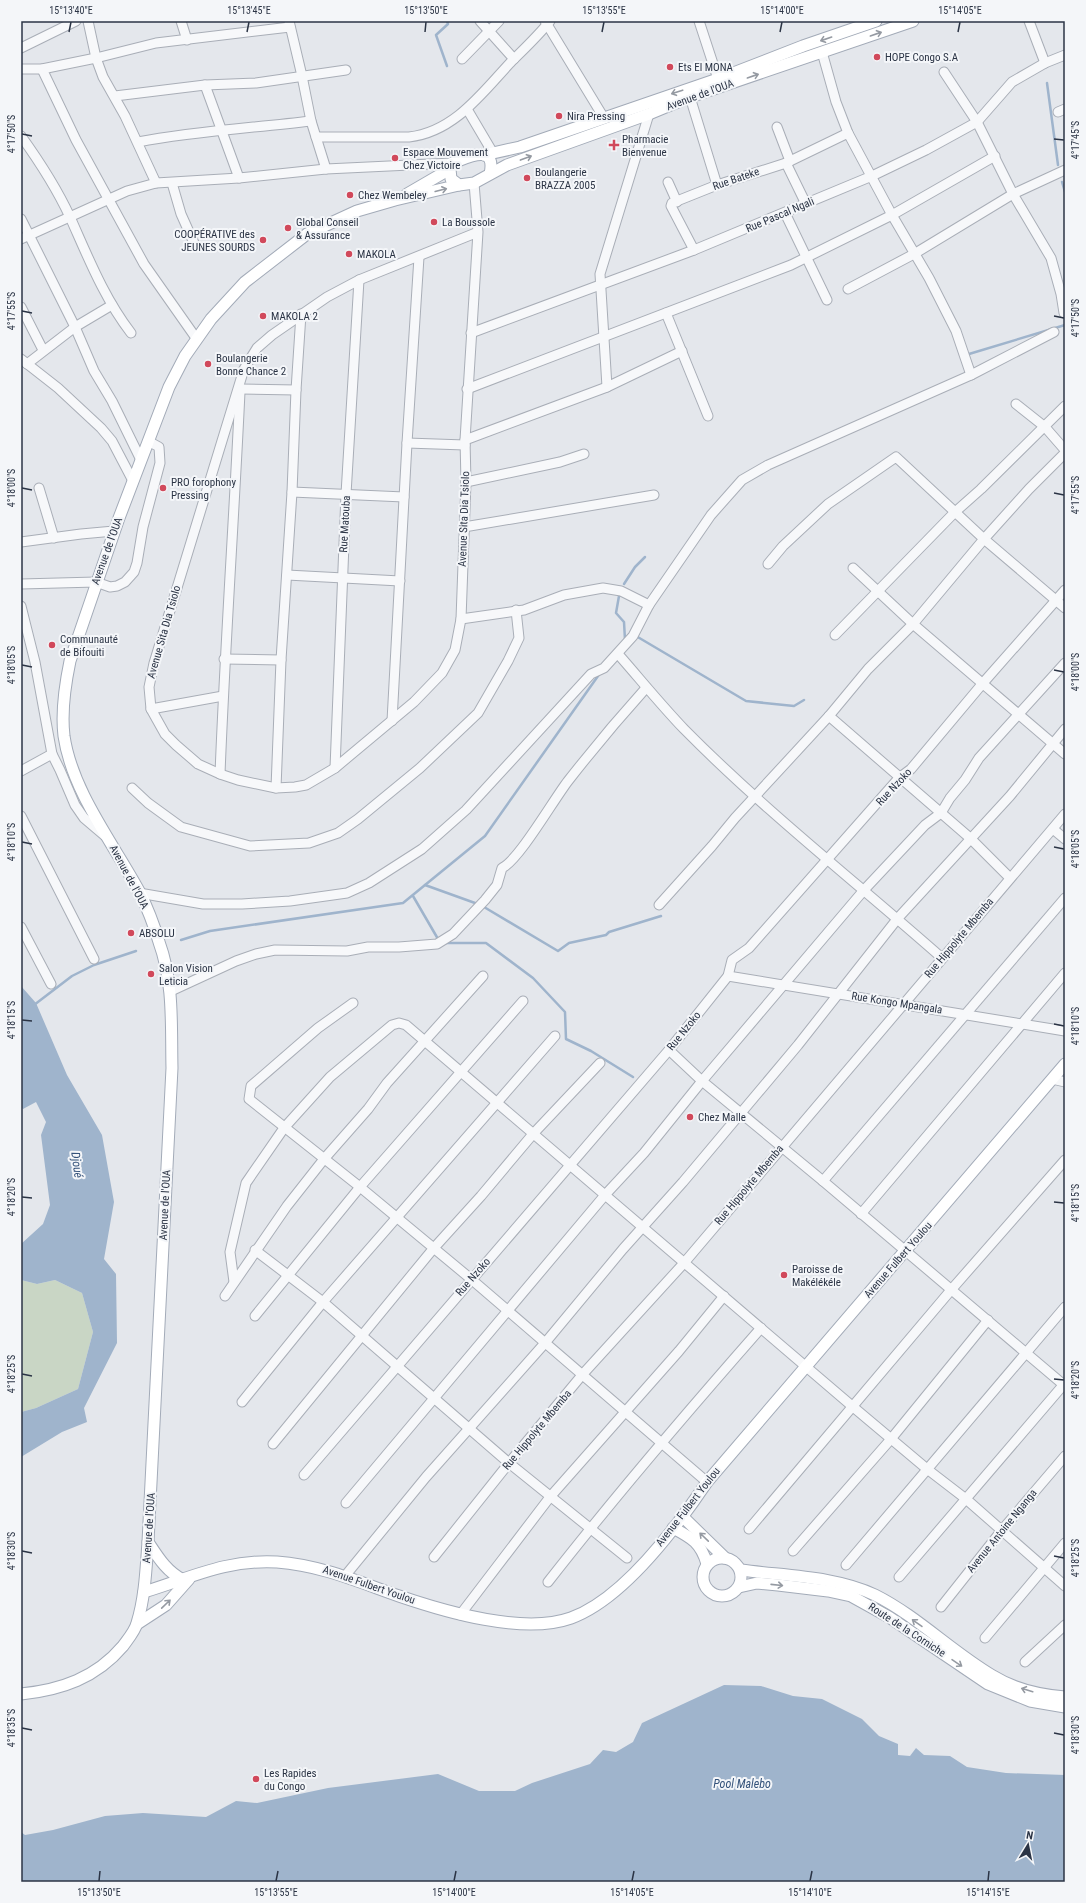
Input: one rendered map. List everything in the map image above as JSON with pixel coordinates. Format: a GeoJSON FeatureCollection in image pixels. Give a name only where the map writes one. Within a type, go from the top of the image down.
{"type":"FeatureCollection","features":[{"type":"Feature","properties":{"kind":"main road","name":"Avenue de l'OUA"},"geometry":{"type":"LineString","coordinates":[[395,200],[466,156],[489,154],[520,147],[718,79],[803,46],[876,21]]}},
{"type":"Feature","properties":{"kind":"main road","name":"Avenue de l'OUA"},"geometry":{"type":"LineString","coordinates":[[24,1691],[50,1691],[89,1676],[117,1652],[137,1624],[144,1592],[148,1542],[172,1068],[170,991],[159,942],[139,893],[86,798],[68,755],[63,719],[66,680],[70,661],[114,531],[169,387],[196,338],[228,299],[245,282],[307,234],[358,211],[395,200],[459,185],[474,183],[520,160],[690,98],[913,21]]}},
{"type":"Feature","properties":{"kind":"main road"},"geometry":{"type":"LineString","coordinates":[[489,154],[490,174]]}},
{"type":"Feature","properties":{"kind":"main road"},"geometry":{"type":"LineString","coordinates":[[451,166],[451,179],[459,185]]}},
{"type":"Feature","properties":{"kind":"main road","name":"Avenue Fulbert Youlou"},"geometry":{"type":"LineString","coordinates":[[144,1592],[219,1567],[249,1562],[295,1563],[317,1567],[460,1615],[487,1619],[544,1623],[570,1618],[590,1610],[611,1596],[630,1578],[674,1528],[707,1482],[1065,1064]]}},
{"type":"Feature","properties":{"kind":"main road"},"geometry":{"type":"LineString","coordinates":[[683,1517],[724,1558],[734,1562],[741,1570],[742,1576],[739,1587],[729,1595],[717,1595],[711,1593],[704,1582],[704,1570],[707,1564],[712,1560],[724,1558]]}},
{"type":"Feature","properties":{"kind":"main road"},"geometry":{"type":"LineString","coordinates":[[674,1528],[697,1543],[703,1552],[707,1564]]}},
{"type":"Feature","properties":{"kind":"main road"},"geometry":{"type":"LineString","coordinates":[[137,1624],[166,1604],[186,1579],[166,1568],[148,1542]]}},
{"type":"Feature","properties":{"kind":"main road","name":"Route de la Corniche"},"geometry":{"type":"LineString","coordinates":[[741,1570],[838,1583],[856,1587],[896,1608],[993,1677],[1029,1692],[1065,1697]]}},
{"type":"Feature","properties":{"kind":"main road","name":"Route de la Corniche"},"geometry":{"type":"LineString","coordinates":[[739,1587],[757,1583],[828,1591],[852,1596],[889,1617],[988,1684],[1030,1701],[1065,1707]]}},
{"type":"Feature","properties":{"kind":"street"},"geometry":{"type":"LineString","coordinates":[[21,48],[76,21]]}},
{"type":"Feature","properties":{"kind":"street"},"geometry":{"type":"LineString","coordinates":[[88,21],[96,58],[103,77],[115,96],[156,183]]}},
{"type":"Feature","properties":{"kind":"street"},"geometry":{"type":"LineString","coordinates":[[181,21],[187,40]]}},
{"type":"Feature","properties":{"kind":"street"},"geometry":{"type":"LineString","coordinates":[[480,21],[488,32],[514,59]]}},
{"type":"Feature","properties":{"kind":"street"},"geometry":{"type":"LineString","coordinates":[[462,59],[499,21]]}},
{"type":"Feature","properties":{"kind":"street"},"geometry":{"type":"LineString","coordinates":[[699,21],[718,79]]}},
{"type":"Feature","properties":{"kind":"street"},"geometry":{"type":"LineString","coordinates":[[1029,21],[1046,63]]}},
{"type":"Feature","properties":{"kind":"street"},"geometry":{"type":"LineString","coordinates":[[316,137],[399,138],[420,136],[439,128],[466,109],[548,22],[604,118]]}},
{"type":"Feature","properties":{"kind":"street"},"geometry":{"type":"LineString","coordinates":[[21,69],[42,69],[96,58],[156,42],[187,40],[289,24],[311,121],[326,169]]}},
{"type":"Feature","properties":{"kind":"street"},"geometry":{"type":"LineString","coordinates":[[822,52],[836,102],[848,133],[892,215],[929,278],[956,331],[971,375]]}},
{"type":"Feature","properties":{"kind":"street","name":"Rue Pascal Ngali"},"geometry":{"type":"LineString","coordinates":[[471,333],[694,250],[872,176],[926,150],[977,122],[1012,82],[1046,63],[1065,55]]}},
{"type":"Feature","properties":{"kind":"street"},"geometry":{"type":"LineString","coordinates":[[42,69],[76,140],[144,264],[196,338]]}},
{"type":"Feature","properties":{"kind":"street"},"geometry":{"type":"LineString","coordinates":[[115,96],[205,85],[256,83],[346,70]]}},
{"type":"Feature","properties":{"kind":"street"},"geometry":{"type":"LineString","coordinates":[[944,72],[977,122],[1013,194],[1050,258],[1059,286],[1064,313]]}},
{"type":"Feature","properties":{"kind":"street"},"geometry":{"type":"LineString","coordinates":[[205,85],[239,178]]}},
{"type":"Feature","properties":{"kind":"street"},"geometry":{"type":"LineString","coordinates":[[690,98],[717,185]]}},
{"type":"Feature","properties":{"kind":"street"},"geometry":{"type":"LineString","coordinates":[[466,109],[489,154]]}},
{"type":"Feature","properties":{"kind":"street"},"geometry":{"type":"LineString","coordinates":[[607,387],[601,285],[602,265],[649,114]]}},
{"type":"Feature","properties":{"kind":"street"},"geometry":{"type":"LineString","coordinates":[[138,142],[176,135],[311,121]]}},
{"type":"Feature","properties":{"kind":"street"},"geometry":{"type":"LineString","coordinates":[[777,127],[788,162],[806,204]]}},
{"type":"Feature","properties":{"kind":"street","name":"Rue Bateke"},"geometry":{"type":"LineString","coordinates":[[677,202],[717,185],[788,162],[848,133]]}},
{"type":"Feature","properties":{"kind":"street"},"geometry":{"type":"LineString","coordinates":[[21,136],[69,216],[83,250],[112,305],[131,333]]}},
{"type":"Feature","properties":{"kind":"street"},"geometry":{"type":"LineString","coordinates":[[468,389],[792,265],[892,215],[995,156]]}},
{"type":"Feature","properties":{"kind":"street"},"geometry":{"type":"LineString","coordinates":[[21,239],[127,191],[156,183],[239,178],[326,169],[451,166]]}},
{"type":"Feature","properties":{"kind":"street"},"geometry":{"type":"LineString","coordinates":[[848,289],[914,254],[1013,194],[1065,170]]}},
{"type":"Feature","properties":{"kind":"street"},"geometry":{"type":"LineString","coordinates":[[668,182],[677,202],[671,206],[694,250]]}},
{"type":"Feature","properties":{"kind":"street"},"geometry":{"type":"LineString","coordinates":[[172,183],[181,214],[194,243]]}},
{"type":"Feature","properties":{"kind":"street","name":"Avenue Sita Dia Tsiolo"},"geometry":{"type":"LineString","coordinates":[[474,183],[478,232],[465,442],[466,482],[461,619],[455,650],[442,673],[392,721],[335,768],[306,785],[276,788],[238,780],[198,764],[186,755],[165,734],[151,709],[149,687],[154,663],[244,369],[257,348],[301,314],[327,297],[359,280],[478,232]]}},
{"type":"Feature","properties":{"kind":"street"},"geometry":{"type":"LineString","coordinates":[[785,213],[827,300]]}},
{"type":"Feature","properties":{"kind":"street"},"geometry":{"type":"LineString","coordinates":[[21,219],[30,234],[75,327],[94,371],[112,401],[141,460]]}},
{"type":"Feature","properties":{"kind":"street"},"geometry":{"type":"LineString","coordinates":[[392,721],[406,443],[419,257]]}},
{"type":"Feature","properties":{"kind":"street","name":"Rue Matouba"},"geometry":{"type":"LineString","coordinates":[[335,768],[346,494],[359,280]]}},
{"type":"Feature","properties":{"kind":"street"},"geometry":{"type":"LineString","coordinates":[[112,305],[75,327],[43,350],[24,361],[58,388],[101,428],[112,441],[133,481]]}},
{"type":"Feature","properties":{"kind":"street"},"geometry":{"type":"LineString","coordinates":[[21,307],[43,350]]}},
{"type":"Feature","properties":{"kind":"street"},"geometry":{"type":"LineString","coordinates":[[666,313],[708,416]]}},
{"type":"Feature","properties":{"kind":"street"},"geometry":{"type":"LineString","coordinates":[[276,788],[281,660],[292,492],[301,314]]}},
{"type":"Feature","properties":{"kind":"street"},"geometry":{"type":"LineString","coordinates":[[139,893],[203,904],[242,904],[290,901],[347,893],[369,883],[422,849],[462,814],[591,674],[604,668],[618,654],[633,636],[649,605],[711,515],[742,480],[768,465],[971,375],[1054,332]]}},
{"type":"Feature","properties":{"kind":"street"},"geometry":{"type":"LineString","coordinates":[[406,443],[465,442],[607,387],[682,351]]}},
{"type":"Feature","properties":{"kind":"street"},"geometry":{"type":"LineString","coordinates":[[220,774],[224,659],[230,598],[240,389],[244,369]]}},
{"type":"Feature","properties":{"kind":"street"},"geometry":{"type":"LineString","coordinates":[[240,389],[296,390]]}},
{"type":"Feature","properties":{"kind":"street"},"geometry":{"type":"LineString","coordinates":[[1016,404],[1045,427],[1065,450]]}},
{"type":"Feature","properties":{"kind":"street"},"geometry":{"type":"LineString","coordinates":[[835,635],[955,512],[1045,427],[1065,406]]}},
{"type":"Feature","properties":{"kind":"street"},"geometry":{"type":"LineString","coordinates":[[21,584],[96,582],[110,587],[118,586],[125,582],[134,572],[143,527],[160,463],[159,447],[148,441]]}},
{"type":"Feature","properties":{"kind":"street"},"geometry":{"type":"LineString","coordinates":[[659,905],[735,818],[829,716],[868,669],[913,624],[984,539],[1029,489],[1065,453]]}},
{"type":"Feature","properties":{"kind":"street"},"geometry":{"type":"LineString","coordinates":[[466,482],[560,462],[584,454]]}},
{"type":"Feature","properties":{"kind":"street"},"geometry":{"type":"LineString","coordinates":[[768,564],[783,546],[828,504],[896,457],[926,483],[984,539],[1065,608]]}},
{"type":"Feature","properties":{"kind":"street"},"geometry":{"type":"LineString","coordinates":[[39,488],[54,538]]}},
{"type":"Feature","properties":{"kind":"street"},"geometry":{"type":"LineString","coordinates":[[292,492],[404,497]]}},
{"type":"Feature","properties":{"kind":"street"},"geometry":{"type":"LineString","coordinates":[[464,527],[654,495]]}},
{"type":"Feature","properties":{"kind":"street"},"geometry":{"type":"LineString","coordinates":[[21,542],[114,531]]}},
{"type":"Feature","properties":{"kind":"street"},"geometry":{"type":"LineString","coordinates":[[853,568],[913,624],[1065,754]]}},
{"type":"Feature","properties":{"kind":"street"},"geometry":{"type":"LineString","coordinates":[[287,575],[400,581]]}},
{"type":"Feature","properties":{"kind":"street"},"geometry":{"type":"LineString","coordinates":[[461,619],[524,610],[564,595],[603,588],[621,591],[649,605]]}},
{"type":"Feature","properties":{"kind":"street","name":"Rue Nzoko"},"geometry":{"type":"LineString","coordinates":[[304,1475],[669,1050],[728,976],[732,960],[749,948],[900,778],[911,769],[983,683],[1065,590]]}},
{"type":"Feature","properties":{"kind":"street"},"geometry":{"type":"LineString","coordinates":[[21,606],[35,662],[52,754],[75,805],[84,818],[108,839]]}},
{"type":"Feature","properties":{"kind":"street"},"geometry":{"type":"LineString","coordinates":[[132,788],[148,803],[181,827],[250,846],[308,843],[338,833],[358,819],[420,768],[478,713],[508,661],[519,638],[516,610]]}},
{"type":"Feature","properties":{"kind":"street"},"geometry":{"type":"LineString","coordinates":[[618,654],[646,688],[691,736],[756,796],[898,918],[942,958]]}},
{"type":"Feature","properties":{"kind":"street"},"geometry":{"type":"LineString","coordinates":[[224,659],[281,660]]}},
{"type":"Feature","properties":{"kind":"street"},"geometry":{"type":"LineString","coordinates":[[346,1503],[605,1196],[644,1153],[702,1081],[864,890],[925,826],[941,813],[979,758],[1065,663]]}},
{"type":"Feature","properties":{"kind":"street"},"geometry":{"type":"LineString","coordinates":[[170,991],[256,954],[275,950],[347,951],[368,947],[399,947],[437,944],[453,934],[497,885],[502,868],[506,866],[526,841],[576,771],[612,725],[646,688]]}},
{"type":"Feature","properties":{"kind":"street"},"geometry":{"type":"LineString","coordinates":[[151,709],[223,696]]}},
{"type":"Feature","properties":{"kind":"street"},"geometry":{"type":"LineString","coordinates":[[829,716],[970,838],[1010,878]]}},
{"type":"Feature","properties":{"kind":"street"},"geometry":{"type":"LineString","coordinates":[[345,1576],[426,1477],[545,1343],[623,1249],[740,1113],[839,993],[898,918],[1010,796],[1065,729]]}},
{"type":"Feature","properties":{"kind":"street"},"geometry":{"type":"LineString","coordinates":[[21,771],[52,754]]}},
{"type":"Feature","properties":{"kind":"street","name":"Rue Hippolyte Mbemba"},"geometry":{"type":"LineString","coordinates":[[434,1557],[582,1375],[684,1263],[1065,814]]}},
{"type":"Feature","properties":{"kind":"street"},"geometry":{"type":"LineString","coordinates":[[21,816],[94,959]]}},
{"type":"Feature","properties":{"kind":"street"},"geometry":{"type":"LineString","coordinates":[[1053,829],[1065,840]]}},
{"type":"Feature","properties":{"kind":"street"},"geometry":{"type":"LineString","coordinates":[[823,1180],[1065,898]]}},
{"type":"Feature","properties":{"kind":"street"},"geometry":{"type":"LineString","coordinates":[[21,926],[51,984]]}},
{"type":"Feature","properties":{"kind":"street"},"geometry":{"type":"LineString","coordinates":[[861,1214],[1065,972]]}},
{"type":"Feature","properties":{"kind":"street"},"geometry":{"type":"LineString","coordinates":[[225,1296],[255,1250],[324,1159],[368,1109],[387,1083],[483,976]]}},
{"type":"Feature","properties":{"kind":"street","name":"Rue Kongo Mpangala"},"geometry":{"type":"LineString","coordinates":[[728,976],[1065,1031]]}},
{"type":"Feature","properties":{"kind":"street"},"geometry":{"type":"LineString","coordinates":[[255,1316],[360,1187],[522,1001]]}},
{"type":"Feature","properties":{"kind":"street"},"geometry":{"type":"LineString","coordinates":[[353,1003],[313,1032],[251,1086],[249,1099],[397,1217],[707,1482]]}},
{"type":"Feature","properties":{"kind":"street"},"geometry":{"type":"LineString","coordinates":[[234,1282],[230,1252],[246,1183],[284,1128],[330,1077],[392,1025],[400,1023],[406,1025],[852,1406],[927,1469],[966,1499],[1065,1586]]}},
{"type":"Feature","properties":{"kind":"street"},"geometry":{"type":"LineString","coordinates":[[242,1402],[323,1302],[555,1036]]}},
{"type":"Feature","properties":{"kind":"street"},"geometry":{"type":"LineString","coordinates":[[669,1050],[702,1081],[823,1180],[861,1214],[1064,1385],[899,1577]]}},
{"type":"Feature","properties":{"kind":"street"},"geometry":{"type":"LineString","coordinates":[[274,1444],[433,1248],[481,1196],[533,1134],[600,1063]]}},
{"type":"Feature","properties":{"kind":"street"},"geometry":{"type":"LineString","coordinates":[[1052,1079],[1065,1082]]}},
{"type":"Feature","properties":{"kind":"street"},"geometry":{"type":"LineString","coordinates":[[749,1529],[951,1290],[1065,1160]]}},
{"type":"Feature","properties":{"kind":"street"},"geometry":{"type":"LineString","coordinates":[[255,1250],[323,1302],[509,1463],[589,1529],[627,1558]]}},
{"type":"Feature","properties":{"kind":"street"},"geometry":{"type":"LineString","coordinates":[[460,1615],[550,1497],[679,1351],[724,1296]]}},
{"type":"Feature","properties":{"kind":"street"},"geometry":{"type":"LineString","coordinates":[[846,1565],[1065,1307]]}},
{"type":"Feature","properties":{"kind":"street"},"geometry":{"type":"LineString","coordinates":[[793,1551],[891,1439],[988,1320]]}},
{"type":"Feature","properties":{"kind":"street"},"geometry":{"type":"LineString","coordinates":[[548,1582],[589,1529],[761,1328]]}},
{"type":"Feature","properties":{"kind":"street","name":"Avenue Antoine Nganga"},"geometry":{"type":"LineString","coordinates":[[941,1607],[1002,1530],[1065,1456]]}},
{"type":"Feature","properties":{"kind":"street"},"geometry":{"type":"LineString","coordinates":[[985,1638],[1043,1567],[1065,1543]]}},
{"type":"Feature","properties":{"kind":"street"},"geometry":{"type":"LineString","coordinates":[[1025,1662],[1065,1625]]}},
{"type":"Feature","properties":{"kind":"green space"},"geometry":{"type":"Polygon","coordinates":[[[21,1280],[37,1284],[55,1280],[82,1293],[93,1332],[78,1389],[36,1408],[21,1412],[21,1280]]]}},
{"type":"Feature","properties":{"kind":"water","name":"Djoué"},"geometry":{"type":"Polygon","coordinates":[[[21,986],[36,1003],[67,1075],[102,1135],[114,1202],[104,1259],[116,1274],[117,1343],[84,1408],[87,1422],[62,1432],[21,1457],[21,1412],[36,1408],[78,1389],[93,1332],[82,1293],[55,1280],[37,1284],[21,1280],[21,1244],[43,1224],[50,1205],[41,1135],[46,1122],[36,1102],[23,1109],[21,1107],[21,986]]]}},
{"type":"Feature","properties":{"kind":"water","name":"Pool Malebo"},"geometry":{"type":"Polygon","coordinates":[[[724,1685],[761,1686],[793,1696],[822,1699],[862,1719],[879,1736],[898,1744],[898,1755],[910,1756],[916,1748],[924,1755],[950,1756],[967,1767],[1006,1773],[1065,1775],[1065,1882],[21,1882],[21,1832],[25,1835],[53,1830],[105,1816],[143,1813],[206,1817],[236,1801],[257,1803],[328,1788],[438,1774],[479,1791],[515,1791],[532,1783],[590,1764],[603,1750],[616,1752],[633,1742],[642,1723],[724,1685]]]}},
{"type":"Feature","properties":{"kind":"waterway"},"geometry":{"type":"LineString","coordinates":[[447,21],[448,24],[436,35],[447,66]]}},
{"type":"Feature","properties":{"kind":"waterway"},"geometry":{"type":"LineString","coordinates":[[1047,83],[1058,165]]}},
{"type":"Feature","properties":{"kind":"waterway"},"geometry":{"type":"LineString","coordinates":[[1062,182],[1065,192]]}},
{"type":"Feature","properties":{"kind":"waterway"},"geometry":{"type":"LineString","coordinates":[[969,354],[1065,325]]}},
{"type":"Feature","properties":{"kind":"waterway"},"geometry":{"type":"LineString","coordinates":[[624,584],[635,567],[645,557]]}},
{"type":"Feature","properties":{"kind":"waterway"},"geometry":{"type":"LineString","coordinates":[[619,596],[616,613],[624,622],[625,640]]}},
{"type":"Feature","properties":{"kind":"waterway"},"geometry":{"type":"LineString","coordinates":[[636,636],[746,701],[794,706],[804,700],[799,703]]}},
{"type":"Feature","properties":{"kind":"waterway"},"geometry":{"type":"LineString","coordinates":[[181,940],[210,931],[403,903],[485,836],[598,676]]}},
{"type":"Feature","properties":{"kind":"waterway"},"geometry":{"type":"LineString","coordinates":[[425,885],[475,903]]}},
{"type":"Feature","properties":{"kind":"waterway"},"geometry":{"type":"LineString","coordinates":[[413,896],[438,939]]}},
{"type":"Feature","properties":{"kind":"waterway"},"geometry":{"type":"LineString","coordinates":[[484,907],[558,951],[569,943],[606,935],[609,932],[661,916]]}},
{"type":"Feature","properties":{"kind":"waterway"},"geometry":{"type":"LineString","coordinates":[[444,943],[486,943],[533,978],[565,1012],[566,1039],[591,1051],[633,1077]]}},
{"type":"Feature","properties":{"kind":"waterway"},"geometry":{"type":"LineString","coordinates":[[34,1005],[72,976],[94,965],[136,951]]}},
{"type":"Feature","properties":{"kind":"place","name":"HOPE Congo S.A"},"geometry":{"type":"Point","coordinates":[877,57]}},
{"type":"Feature","properties":{"kind":"place","name":"Ets El MONA"},"geometry":{"type":"Point","coordinates":[670,67]}},
{"type":"Feature","properties":{"kind":"place","name":"Nira Pressing"},"geometry":{"type":"Point","coordinates":[559,116]}},
{"type":"Feature","properties":{"kind":"place","name":"Pharmacie Bienvenue"},"geometry":{"type":"Point","coordinates":[614,145]}},
{"type":"Feature","properties":{"kind":"place","name":"Espace Mouvement Chez Victoire"},"geometry":{"type":"Point","coordinates":[395,158]}},
{"type":"Feature","properties":{"kind":"place","name":"Boulangerie BRAZZA 2005"},"geometry":{"type":"Point","coordinates":[527,178]}},
{"type":"Feature","properties":{"kind":"place","name":"Chez Wembeley"},"geometry":{"type":"Point","coordinates":[350,195]}},
{"type":"Feature","properties":{"kind":"place","name":"La Boussole"},"geometry":{"type":"Point","coordinates":[434,222]}},
{"type":"Feature","properties":{"kind":"place","name":"Global Conseil & Assurance"},"geometry":{"type":"Point","coordinates":[288,228]}},
{"type":"Feature","properties":{"kind":"place","name":"COOPÉRATIVE des JEUNES SOURDS"},"geometry":{"type":"Point","coordinates":[263,240]}},
{"type":"Feature","properties":{"kind":"place","name":"MAKOLA"},"geometry":{"type":"Point","coordinates":[349,254]}},
{"type":"Feature","properties":{"kind":"place","name":"MAKOLA 2"},"geometry":{"type":"Point","coordinates":[263,316]}},
{"type":"Feature","properties":{"kind":"place","name":"Boulangerie Bonne Chance 2"},"geometry":{"type":"Point","coordinates":[208,364]}},
{"type":"Feature","properties":{"kind":"place","name":"PRO forophony Pressing"},"geometry":{"type":"Point","coordinates":[163,488]}},
{"type":"Feature","properties":{"kind":"place","name":"Communauté de Bifouiti"},"geometry":{"type":"Point","coordinates":[52,645]}},
{"type":"Feature","properties":{"kind":"place","name":"ABSOLU"},"geometry":{"type":"Point","coordinates":[131,933]}},
{"type":"Feature","properties":{"kind":"place","name":"Salon Vision Leticia"},"geometry":{"type":"Point","coordinates":[151,974]}},
{"type":"Feature","properties":{"kind":"place","name":"Chez Malle"},"geometry":{"type":"Point","coordinates":[690,1117]}},
{"type":"Feature","properties":{"kind":"place","name":"Paroisse de Makélékéle"},"geometry":{"type":"Point","coordinates":[784,1275]}},
{"type":"Feature","properties":{"kind":"place","name":"Les Rapides du Congo"},"geometry":{"type":"Point","coordinates":[256,1779]}}]}
